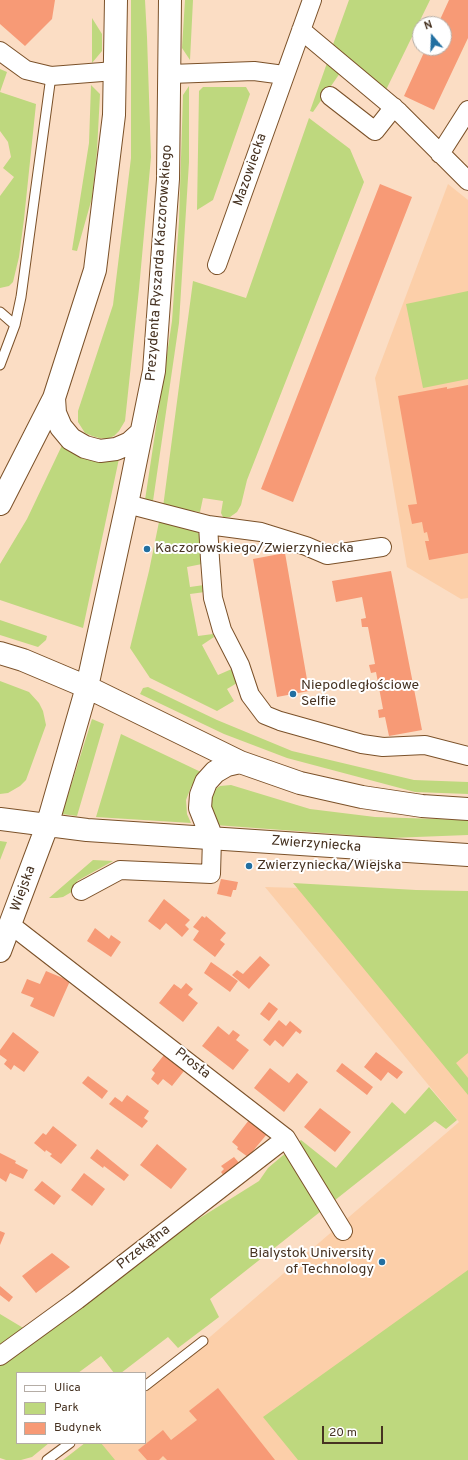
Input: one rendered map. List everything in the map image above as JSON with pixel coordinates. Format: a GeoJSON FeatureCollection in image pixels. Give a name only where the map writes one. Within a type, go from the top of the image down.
{"type":"FeatureCollection","features":[{"type":"Feature","properties":{"kind":"main road"},"geometry":{"type":"LineString","coordinates":[[0,504],[54,398],[95,270],[114,115],[116,0]]}},
{"type":"Feature","properties":{"kind":"main road","name":"Prezydenta Ryszarda Kaczorowskiego"},"geometry":{"type":"LineString","coordinates":[[87,688],[154,371],[168,179],[170,0]]}},
{"type":"Feature","properties":{"kind":"main road"},"geometry":{"type":"LineString","coordinates":[[54,398],[55,413],[61,428],[71,440],[85,448],[100,451],[116,450],[130,443],[142,433]]}},
{"type":"Feature","properties":{"kind":"main road"},"geometry":{"type":"LineString","coordinates":[[0,652],[23,660],[87,688],[240,762],[300,783],[362,797],[422,806],[468,809]]}},
{"type":"Feature","properties":{"kind":"main road","name":"Wiejska"},"geometry":{"type":"LineString","coordinates":[[0,951],[47,826],[87,688]]}},
{"type":"Feature","properties":{"kind":"main road"},"geometry":{"type":"LineString","coordinates":[[212,838],[200,808],[201,795],[206,782],[215,772],[227,765],[240,762]]}},
{"type":"Feature","properties":{"kind":"main road","name":"Zwierzyniecka"},"geometry":{"type":"LineString","coordinates":[[0,819],[47,826],[468,855]]}},
{"type":"Feature","properties":{"kind":"street","name":"Mazowiecka"},"geometry":{"type":"LineString","coordinates":[[217,265],[312,0]]}},
{"type":"Feature","properties":{"kind":"street"},"geometry":{"type":"LineString","coordinates":[[302,30],[394,107],[468,181]]}},
{"type":"Feature","properties":{"kind":"street"},"geometry":{"type":"LineString","coordinates":[[0,51],[26,70],[51,76],[115,71]]}},
{"type":"Feature","properties":{"kind":"street"},"geometry":{"type":"LineString","coordinates":[[170,74],[254,71],[284,75]]}},
{"type":"Feature","properties":{"kind":"street"},"geometry":{"type":"LineString","coordinates":[[330,96],[375,131],[394,107]]}},
{"type":"Feature","properties":{"kind":"street"},"geometry":{"type":"LineString","coordinates":[[440,154],[468,110]]}},
{"type":"Feature","properties":{"kind":"street"},"geometry":{"type":"LineString","coordinates":[[127,504],[208,525],[261,532],[306,546],[327,555],[382,547]]}},
{"type":"Feature","properties":{"kind":"street"},"geometry":{"type":"LineString","coordinates":[[208,525],[214,598],[222,630],[240,665],[250,695],[265,715],[280,721],[362,744],[383,747],[425,745],[468,756]]}},
{"type":"Feature","properties":{"kind":"street"},"geometry":{"type":"LineString","coordinates":[[81,890],[120,870],[211,874],[212,838]]}},
{"type":"Feature","properties":{"kind":"street","name":"Prosta"},"geometry":{"type":"LineString","coordinates":[[11,924],[286,1138],[343,1231]]}},
{"type":"Feature","properties":{"kind":"street","name":"Przekątna"},"geometry":{"type":"LineString","coordinates":[[0,1356],[77,1300],[286,1138]]}},
{"type":"Feature","properties":{"kind":"lane"},"geometry":{"type":"LineString","coordinates":[[0,365],[15,325],[21,297],[51,76]]}},
{"type":"Feature","properties":{"kind":"lane"},"geometry":{"type":"LineString","coordinates":[[0,312],[15,325]]}},
{"type":"Feature","properties":{"kind":"lane"},"geometry":{"type":"LineString","coordinates":[[146,1385],[203,1341]]}},
{"type":"Feature","properties":{"kind":"lane"},"geometry":{"type":"LineString","coordinates":[[47,1460],[69,1444]]}},
{"type":"Feature","properties":{"kind":"shaded area"},"geometry":{"type":"Polygon","coordinates":[[[448,184],[468,200],[468,598],[461,599],[407,567],[375,378],[448,184]]]}},
{"type":"Feature","properties":{"kind":"shaded area","name":"Bialystok University of Technology"},"geometry":{"type":"Polygon","coordinates":[[[265,887],[468,893],[468,1460],[63,1460],[84,1444],[146,1444],[146,1392],[459,1122],[265,887]]]}},
{"type":"Feature","properties":{"kind":"green space"},"geometry":{"type":"Polygon","coordinates":[[[131,0],[145,0],[151,157],[125,421],[114,436],[107,439],[85,433],[78,422],[78,411],[113,305],[131,158],[131,0]]]}},
{"type":"Feature","properties":{"kind":"green space"},"geometry":{"type":"Polygon","coordinates":[[[185,0],[193,0],[190,60],[182,48],[185,0]]]}},
{"type":"Feature","properties":{"kind":"green space"},"geometry":{"type":"Polygon","coordinates":[[[349,0],[430,0],[422,16],[412,16],[412,37],[385,92],[331,50],[349,0]]]}},
{"type":"Feature","properties":{"kind":"green space"},"geometry":{"type":"Polygon","coordinates":[[[92,18],[102,34],[102,51],[92,63],[92,18]]]}},
{"type":"Feature","properties":{"kind":"green space"},"geometry":{"type":"Polygon","coordinates":[[[327,63],[340,73],[313,112],[310,111],[327,63]]]}},
{"type":"Feature","properties":{"kind":"green space"},"geometry":{"type":"Polygon","coordinates":[[[0,69],[7,72],[0,92],[0,69]]]}},
{"type":"Feature","properties":{"kind":"green space"},"geometry":{"type":"Polygon","coordinates":[[[91,85],[100,94],[97,151],[92,198],[77,251],[72,250],[89,143],[91,85]]]}},
{"type":"Feature","properties":{"kind":"green space"},"geometry":{"type":"Polygon","coordinates":[[[189,86],[189,162],[179,323],[153,501],[145,500],[172,321],[179,221],[183,95],[189,86]]]}},
{"type":"Feature","properties":{"kind":"green space"},"geometry":{"type":"Polygon","coordinates":[[[203,87],[246,87],[250,94],[213,200],[197,210],[199,91],[203,87]]]}},
{"type":"Feature","properties":{"kind":"green space"},"geometry":{"type":"Polygon","coordinates":[[[0,92],[36,104],[19,257],[13,282],[9,286],[0,288],[0,196],[14,177],[3,168],[11,157],[8,142],[0,131],[0,92]]]}},
{"type":"Feature","properties":{"kind":"green space"},"geometry":{"type":"Polygon","coordinates":[[[309,118],[350,149],[364,182],[247,480],[241,505],[237,512],[230,517],[223,517],[221,513],[223,501],[203,498],[200,512],[163,507],[193,281],[246,298],[309,118]]]}},
{"type":"Feature","properties":{"kind":"green space"},"geometry":{"type":"Polygon","coordinates":[[[468,291],[468,379],[423,388],[406,304],[468,291]]]}},
{"type":"Feature","properties":{"kind":"green space"},"geometry":{"type":"Polygon","coordinates":[[[65,439],[120,454],[83,628],[0,600],[0,564],[27,519],[65,439]]]}},
{"type":"Feature","properties":{"kind":"green space"},"geometry":{"type":"Polygon","coordinates":[[[160,517],[195,528],[199,534],[202,564],[187,567],[190,587],[204,585],[205,592],[190,594],[198,636],[213,634],[214,637],[202,645],[218,675],[234,668],[237,683],[227,689],[234,701],[217,711],[150,678],[130,648],[149,571],[160,517]]]}},
{"type":"Feature","properties":{"kind":"green space"},"geometry":{"type":"Polygon","coordinates":[[[0,620],[47,636],[46,640],[38,647],[0,635],[0,620]]]}},
{"type":"Feature","properties":{"kind":"green space"},"geometry":{"type":"Polygon","coordinates":[[[0,681],[29,692],[39,703],[43,711],[46,725],[26,780],[20,786],[8,793],[0,794],[0,681]]]}},
{"type":"Feature","properties":{"kind":"green space"},"geometry":{"type":"Polygon","coordinates":[[[148,687],[217,720],[292,751],[414,780],[468,782],[468,794],[415,792],[287,758],[224,734],[140,694],[143,688],[148,687]]]}},
{"type":"Feature","properties":{"kind":"green space"},"geometry":{"type":"Polygon","coordinates":[[[92,719],[104,724],[77,816],[62,814],[92,719]]]}},
{"type":"Feature","properties":{"kind":"green space"},"geometry":{"type":"Polygon","coordinates":[[[121,734],[203,773],[191,787],[186,800],[187,814],[191,823],[96,817],[121,734]]]}},
{"type":"Feature","properties":{"kind":"green space"},"geometry":{"type":"Polygon","coordinates":[[[231,785],[310,809],[375,817],[468,820],[468,835],[390,838],[215,825],[207,799],[211,792],[220,786],[231,785]]]}},
{"type":"Feature","properties":{"kind":"green space"},"geometry":{"type":"Polygon","coordinates":[[[0,841],[7,842],[0,860],[0,841]]]}},
{"type":"Feature","properties":{"kind":"green space"},"geometry":{"type":"Polygon","coordinates":[[[93,860],[113,861],[77,881],[80,887],[63,897],[49,898],[93,860]]]}},
{"type":"Feature","properties":{"kind":"green space"},"geometry":{"type":"Polygon","coordinates":[[[293,883],[416,890],[468,891],[468,1053],[456,1063],[468,1078],[468,1095],[293,883]]]}},
{"type":"Feature","properties":{"kind":"green space"},"geometry":{"type":"Polygon","coordinates":[[[429,1087],[457,1120],[446,1129],[435,1121],[210,1299],[219,1317],[178,1348],[168,1337],[122,1372],[113,1372],[101,1356],[79,1372],[16,1372],[16,1444],[48,1444],[32,1457],[21,1460],[6,1460],[0,1458],[0,1360],[176,1233],[259,1181],[268,1168],[301,1140],[336,1168],[392,1102],[405,1114],[429,1087]]]}},
{"type":"Feature","properties":{"kind":"green space"},"geometry":{"type":"Polygon","coordinates":[[[468,1270],[468,1460],[298,1460],[263,1417],[468,1270]]]}},
{"type":"Feature","properties":{"kind":"green space"},"geometry":{"type":"Polygon","coordinates":[[[0,1314],[25,1329],[0,1349],[0,1314]]]}},
{"type":"Feature","properties":{"kind":"green space"},"geometry":{"type":"Polygon","coordinates":[[[84,1444],[102,1444],[115,1460],[63,1460],[84,1444]]]}},
{"type":"Feature","properties":{"kind":"building"},"geometry":{"type":"Polygon","coordinates":[[[0,0],[55,0],[52,19],[25,46],[0,24],[0,0]]]}},
{"type":"Feature","properties":{"kind":"building"},"geometry":{"type":"Polygon","coordinates":[[[449,0],[468,0],[468,38],[434,110],[404,96],[422,56],[452,56],[452,16],[442,16],[449,0]]]}},
{"type":"Feature","properties":{"kind":"building"},"geometry":{"type":"Polygon","coordinates":[[[380,184],[412,197],[293,502],[261,489],[380,184]]]}},
{"type":"Feature","properties":{"kind":"building"},"geometry":{"type":"Polygon","coordinates":[[[468,385],[468,553],[429,560],[425,541],[429,541],[427,532],[424,533],[422,522],[412,524],[408,505],[417,504],[398,396],[447,387],[447,389],[468,385]]]}},
{"type":"Feature","properties":{"kind":"building"},"geometry":{"type":"Polygon","coordinates":[[[285,553],[309,691],[277,697],[253,559],[285,553]]]}},
{"type":"Feature","properties":{"kind":"building"},"geometry":{"type":"Polygon","coordinates":[[[391,571],[422,730],[389,736],[385,717],[379,718],[378,710],[383,709],[376,672],[371,673],[369,665],[375,664],[368,627],[362,627],[361,619],[366,618],[362,597],[336,602],[332,581],[391,571]]]}},
{"type":"Feature","properties":{"kind":"building"},"geometry":{"type":"Polygon","coordinates":[[[221,879],[238,882],[236,890],[233,890],[231,897],[217,894],[221,879]]]}},
{"type":"Feature","properties":{"kind":"building"},"geometry":{"type":"Polygon","coordinates":[[[164,899],[190,920],[185,925],[189,929],[182,937],[166,923],[160,930],[148,921],[164,899]]]}},
{"type":"Feature","properties":{"kind":"building"},"geometry":{"type":"Polygon","coordinates":[[[202,916],[205,918],[206,916],[226,933],[220,940],[225,944],[215,957],[193,940],[199,931],[193,927],[202,916]]]}},
{"type":"Feature","properties":{"kind":"building"},"geometry":{"type":"Polygon","coordinates":[[[95,928],[109,939],[111,935],[121,942],[111,957],[87,941],[95,928]]]}},
{"type":"Feature","properties":{"kind":"building"},"geometry":{"type":"Polygon","coordinates":[[[260,956],[270,965],[249,989],[232,975],[237,970],[243,974],[260,956]]]}},
{"type":"Feature","properties":{"kind":"building"},"geometry":{"type":"Polygon","coordinates":[[[211,962],[238,981],[230,992],[204,973],[211,962]]]}},
{"type":"Feature","properties":{"kind":"building"},"geometry":{"type":"Polygon","coordinates":[[[46,971],[70,981],[54,1017],[30,1006],[34,998],[21,993],[27,979],[40,984],[46,971]]]}},
{"type":"Feature","properties":{"kind":"building"},"geometry":{"type":"Polygon","coordinates":[[[186,983],[193,989],[188,995],[198,1003],[183,1022],[159,1003],[174,984],[181,989],[186,983]]]}},
{"type":"Feature","properties":{"kind":"building"},"geometry":{"type":"Polygon","coordinates":[[[269,1002],[278,1009],[269,1021],[260,1014],[269,1002]]]}},
{"type":"Feature","properties":{"kind":"building"},"geometry":{"type":"Polygon","coordinates":[[[279,1020],[286,1026],[290,1021],[302,1031],[300,1034],[296,1031],[283,1047],[275,1040],[270,1046],[263,1040],[279,1020]]]}},
{"type":"Feature","properties":{"kind":"building"},"geometry":{"type":"Polygon","coordinates":[[[218,1026],[229,1035],[233,1030],[240,1035],[236,1040],[249,1050],[233,1070],[202,1046],[218,1026]]]}},
{"type":"Feature","properties":{"kind":"building"},"geometry":{"type":"Polygon","coordinates":[[[13,1032],[39,1052],[24,1072],[14,1065],[11,1070],[4,1064],[7,1060],[0,1055],[0,1050],[13,1032]]]}},
{"type":"Feature","properties":{"kind":"building"},"geometry":{"type":"Polygon","coordinates":[[[376,1052],[403,1072],[397,1079],[388,1072],[381,1081],[364,1067],[376,1052]]]}},
{"type":"Feature","properties":{"kind":"building"},"geometry":{"type":"Polygon","coordinates":[[[164,1055],[184,1071],[172,1086],[163,1079],[158,1085],[151,1079],[155,1073],[152,1070],[164,1055]]]}},
{"type":"Feature","properties":{"kind":"building"},"geometry":{"type":"Polygon","coordinates":[[[342,1063],[373,1087],[367,1095],[336,1071],[342,1063]]]}},
{"type":"Feature","properties":{"kind":"building"},"geometry":{"type":"Polygon","coordinates":[[[270,1068],[289,1083],[297,1073],[308,1082],[284,1112],[254,1088],[270,1068]]]}},
{"type":"Feature","properties":{"kind":"building"},"geometry":{"type":"Polygon","coordinates":[[[88,1076],[108,1091],[102,1099],[82,1083],[88,1076]]]}},
{"type":"Feature","properties":{"kind":"building"},"geometry":{"type":"Polygon","coordinates":[[[127,1095],[149,1111],[144,1118],[148,1121],[142,1128],[109,1104],[115,1097],[122,1102],[127,1095]]]}},
{"type":"Feature","properties":{"kind":"building"},"geometry":{"type":"Polygon","coordinates":[[[320,1108],[351,1132],[335,1152],[304,1127],[320,1108]]]}},
{"type":"Feature","properties":{"kind":"building"},"geometry":{"type":"Polygon","coordinates":[[[249,1120],[267,1134],[248,1157],[237,1149],[238,1147],[232,1142],[249,1120]]]}},
{"type":"Feature","properties":{"kind":"building"},"geometry":{"type":"Polygon","coordinates":[[[53,1126],[77,1145],[61,1164],[50,1156],[52,1154],[46,1150],[45,1152],[34,1143],[43,1133],[46,1135],[53,1126]]]}},
{"type":"Feature","properties":{"kind":"building"},"geometry":{"type":"Polygon","coordinates":[[[157,1144],[187,1169],[171,1189],[140,1165],[157,1144]]]}},
{"type":"Feature","properties":{"kind":"building"},"geometry":{"type":"Polygon","coordinates":[[[97,1149],[129,1175],[124,1181],[104,1166],[103,1168],[90,1158],[97,1149]]]}},
{"type":"Feature","properties":{"kind":"building"},"geometry":{"type":"Polygon","coordinates":[[[0,1153],[16,1161],[15,1163],[28,1170],[23,1179],[10,1173],[6,1182],[0,1178],[0,1153]]]}},
{"type":"Feature","properties":{"kind":"building"},"geometry":{"type":"Polygon","coordinates":[[[234,1157],[240,1164],[224,1176],[221,1172],[224,1169],[221,1166],[234,1157]]]}},
{"type":"Feature","properties":{"kind":"building"},"geometry":{"type":"Polygon","coordinates":[[[84,1173],[105,1189],[92,1206],[71,1190],[84,1173]]]}},
{"type":"Feature","properties":{"kind":"building"},"geometry":{"type":"Polygon","coordinates":[[[42,1181],[61,1196],[54,1205],[34,1190],[42,1181]]]}},
{"type":"Feature","properties":{"kind":"building"},"geometry":{"type":"Polygon","coordinates":[[[0,1231],[5,1233],[0,1245],[0,1231]]]}},
{"type":"Feature","properties":{"kind":"building"},"geometry":{"type":"Polygon","coordinates":[[[52,1253],[70,1267],[36,1293],[22,1276],[52,1253]]]}},
{"type":"Feature","properties":{"kind":"building"},"geometry":{"type":"Polygon","coordinates":[[[0,1286],[13,1297],[9,1302],[0,1295],[0,1286]]]}},
{"type":"Feature","properties":{"kind":"building"},"geometry":{"type":"Polygon","coordinates":[[[218,1388],[275,1460],[167,1460],[163,1456],[159,1460],[147,1460],[138,1450],[163,1430],[171,1440],[197,1420],[189,1411],[218,1388]]]}},
{"type":"Feature","properties":{"kind":"place","name":"Kaczorowskiego/Zwierzyniecka"},"geometry":{"type":"Point","coordinates":[147,549]}},
{"type":"Feature","properties":{"kind":"place","name":"Niepodległościowe Selfie"},"geometry":{"type":"Point","coordinates":[293,694]}},
{"type":"Feature","properties":{"kind":"place","name":"Zwierzyniecka/Wiejska"},"geometry":{"type":"Point","coordinates":[249,866]}},
{"type":"Feature","properties":{"kind":"place","name":"Bialystok University of Technology"},"geometry":{"type":"Point","coordinates":[382,1262]}}]}
